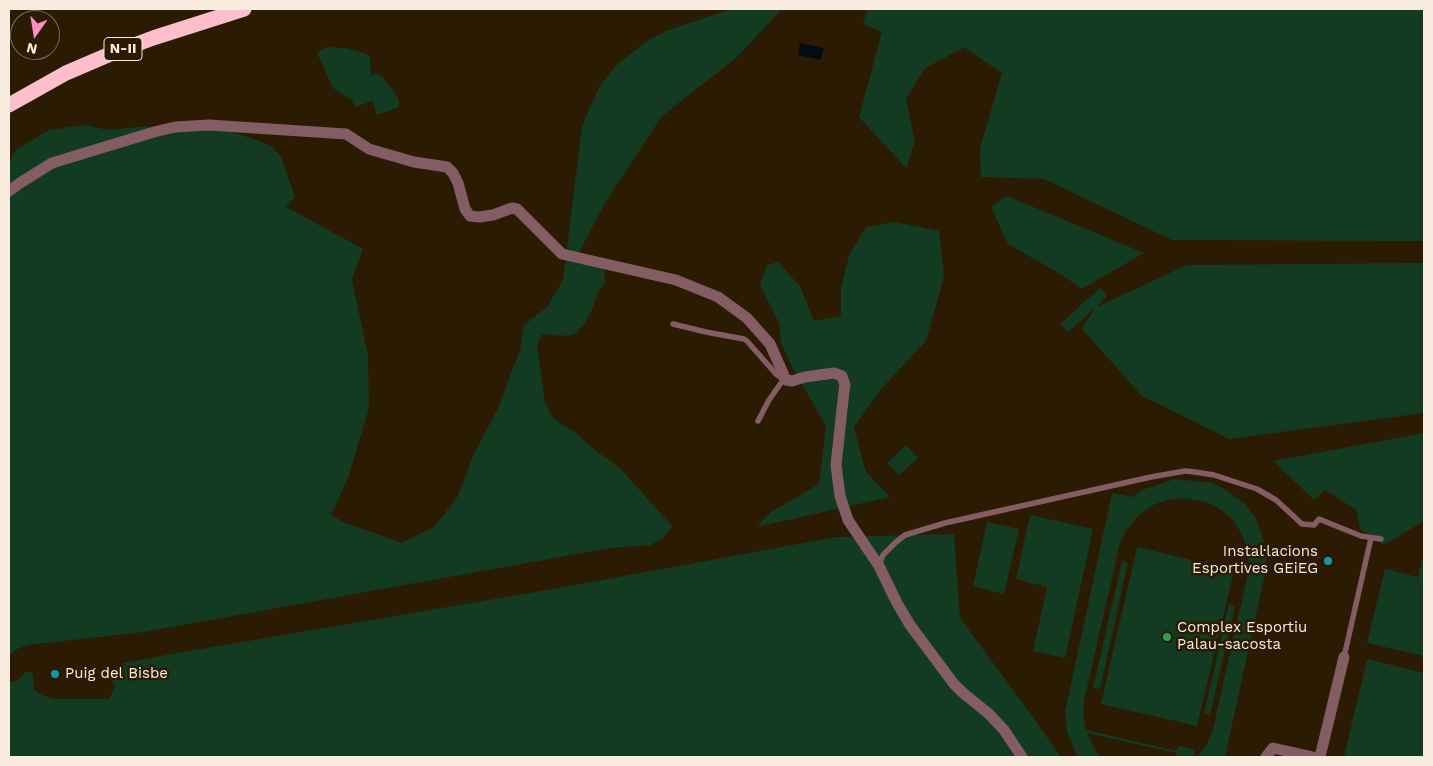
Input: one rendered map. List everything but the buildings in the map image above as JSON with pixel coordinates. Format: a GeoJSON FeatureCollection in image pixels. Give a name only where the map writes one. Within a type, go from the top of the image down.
{"type":"FeatureCollection","features":[{"type":"Feature","properties":{"kind":"highway","name":"N-II"},"geometry":{"type":"LineString","coordinates":[[9,104],[66,73],[108,55],[153,38],[244,9]]}},
{"type":"Feature","properties":{"kind":"street"},"geometry":{"type":"LineString","coordinates":[[9,191],[52,163],[175,127],[209,124],[346,134],[369,149],[414,162],[447,167],[456,178],[465,210],[470,216],[493,215],[512,208],[517,209],[562,254],[676,280],[718,297],[747,318],[770,344],[784,380],[792,381],[834,373],[842,376],[845,385],[836,465],[840,496],[848,520],[879,566],[910,625],[954,684],[989,714],[1022,757]]}},
{"type":"Feature","properties":{"kind":"street"},"geometry":{"type":"LineString","coordinates":[[1320,757],[1344,657]]}},
{"type":"Feature","properties":{"kind":"street"},"geometry":{"type":"LineString","coordinates":[[1266,757],[1273,748],[1313,757]]}},
{"type":"Feature","properties":{"kind":"lane"},"geometry":{"type":"LineString","coordinates":[[674,324],[744,339],[784,380],[769,400],[758,421]]}},
{"type":"Feature","properties":{"kind":"lane"},"geometry":{"type":"LineString","coordinates":[[879,566],[883,554],[905,535],[954,521],[1184,471],[1214,475],[1257,489],[1276,500],[1302,524],[1314,525],[1319,519],[1361,536],[1381,540]]}},
{"type":"Feature","properties":{"kind":"lane"},"geometry":{"type":"LineString","coordinates":[[1344,657],[1371,538]]}},
{"type":"Feature","properties":{"kind":"green space"},"geometry":{"type":"Polygon","coordinates":[[[732,9],[782,9],[736,58],[662,116],[605,203],[576,258],[604,264],[605,282],[597,294],[592,310],[584,324],[574,335],[543,334],[537,344],[545,403],[553,418],[577,434],[596,451],[620,468],[672,526],[663,538],[651,545],[610,548],[144,632],[28,645],[17,649],[9,655],[9,163],[16,150],[49,130],[85,125],[108,130],[148,126],[154,132],[209,125],[260,141],[272,147],[281,157],[295,197],[286,207],[363,249],[352,279],[368,356],[369,408],[348,478],[331,515],[343,522],[402,543],[435,526],[458,496],[473,456],[498,408],[520,350],[524,325],[547,307],[563,280],[582,126],[600,85],[617,65],[644,43],[666,31],[732,9]]]}},
{"type":"Feature","properties":{"kind":"green space"},"geometry":{"type":"Polygon","coordinates":[[[867,9],[1424,9],[1424,241],[1172,240],[1044,179],[981,177],[980,148],[1002,73],[964,47],[924,69],[906,99],[915,142],[906,168],[859,117],[882,32],[863,24],[867,9]]]}},
{"type":"Feature","properties":{"kind":"green space"},"geometry":{"type":"Polygon","coordinates":[[[327,47],[344,48],[365,53],[370,57],[371,77],[376,73],[383,77],[399,100],[399,107],[377,115],[372,101],[355,107],[351,98],[333,88],[317,53],[327,47]]]}},
{"type":"Feature","properties":{"kind":"green space"},"geometry":{"type":"Polygon","coordinates":[[[1007,196],[1144,253],[1082,289],[1062,275],[1008,244],[991,207],[1007,196]]]}},
{"type":"Feature","properties":{"kind":"green space"},"geometry":{"type":"Polygon","coordinates":[[[895,222],[939,231],[944,277],[926,341],[881,389],[854,427],[866,472],[890,497],[756,527],[771,512],[819,484],[826,426],[791,365],[781,342],[779,323],[760,285],[767,265],[778,262],[800,286],[814,321],[841,316],[841,288],[849,255],[866,227],[895,222]]]}},
{"type":"Feature","properties":{"kind":"green space"},"geometry":{"type":"Polygon","coordinates":[[[1424,263],[1424,413],[1229,439],[1142,396],[1082,329],[1095,308],[1068,332],[1060,324],[1101,287],[1107,296],[1097,307],[1187,265],[1424,263]]]}},
{"type":"Feature","properties":{"kind":"green space"},"geometry":{"type":"Polygon","coordinates":[[[1424,433],[1424,521],[1384,545],[1360,529],[1356,510],[1325,490],[1314,500],[1273,461],[1424,433]]]}},
{"type":"Feature","properties":{"kind":"green space"},"geometry":{"type":"Polygon","coordinates":[[[906,445],[918,458],[899,475],[887,463],[906,445]]]}},
{"type":"Feature","properties":{"kind":"green space"},"geometry":{"type":"Polygon","coordinates":[[[1175,479],[1213,483],[1243,502],[1255,517],[1267,553],[1265,574],[1225,757],[1197,757],[1207,744],[1213,729],[1249,569],[1248,554],[1240,531],[1233,520],[1225,513],[1206,502],[1183,498],[1167,500],[1153,505],[1139,515],[1125,532],[1120,543],[1084,701],[1083,714],[1086,730],[1177,751],[1178,746],[1195,750],[1193,757],[1176,757],[1176,753],[1087,733],[1096,752],[1101,757],[1079,757],[1067,731],[1065,712],[1112,493],[1132,497],[1142,490],[1175,479]]]}},
{"type":"Feature","properties":{"kind":"green space"},"geometry":{"type":"Polygon","coordinates":[[[1030,515],[1093,529],[1065,658],[1033,651],[1047,587],[1016,579],[1030,515]]]}},
{"type":"Feature","properties":{"kind":"green space"},"geometry":{"type":"Polygon","coordinates":[[[987,522],[1019,529],[1004,594],[973,586],[987,522]]]}},
{"type":"Feature","properties":{"kind":"green space"},"geometry":{"type":"Polygon","coordinates":[[[954,534],[960,618],[1061,757],[9,757],[9,683],[18,680],[25,672],[33,674],[33,689],[53,699],[109,699],[115,687],[111,678],[114,668],[124,663],[559,588],[836,537],[954,534]]]}},
{"type":"Feature","properties":{"kind":"green space","name":"Complex Esportiu Palau-sacosta"},"geometry":{"type":"Polygon","coordinates":[[[1137,547],[1234,570],[1197,726],[1101,704],[1137,547]]]}},
{"type":"Feature","properties":{"kind":"green space"},"geometry":{"type":"Polygon","coordinates":[[[1424,549],[1424,656],[1367,643],[1385,569],[1418,577],[1424,549]]]}},
{"type":"Feature","properties":{"kind":"green space"},"geometry":{"type":"Polygon","coordinates":[[[1122,561],[1128,563],[1100,689],[1093,688],[1122,561]]]}},
{"type":"Feature","properties":{"kind":"green space"},"geometry":{"type":"Polygon","coordinates":[[[1229,604],[1235,606],[1210,715],[1204,714],[1229,604]]]}},
{"type":"Feature","properties":{"kind":"green space"},"geometry":{"type":"Polygon","coordinates":[[[1367,659],[1424,673],[1424,757],[1344,757],[1367,659]]]}},
{"type":"Feature","properties":{"kind":"shaded area"},"geometry":{"type":"Polygon","coordinates":[[[800,43],[824,48],[821,60],[798,55],[800,43]]]}},
{"type":"Feature","properties":{"kind":"place","name":"Instal·lacions Esportives GEiEG"},"geometry":{"type":"Point","coordinates":[1328,561]}},
{"type":"Feature","properties":{"kind":"place","name":"Complex Esportiu Palau-sacosta"},"geometry":{"type":"Point","coordinates":[1167,637]}},
{"type":"Feature","properties":{"kind":"place","name":"Puig del Bisbe"},"geometry":{"type":"Point","coordinates":[55,674]}}]}
